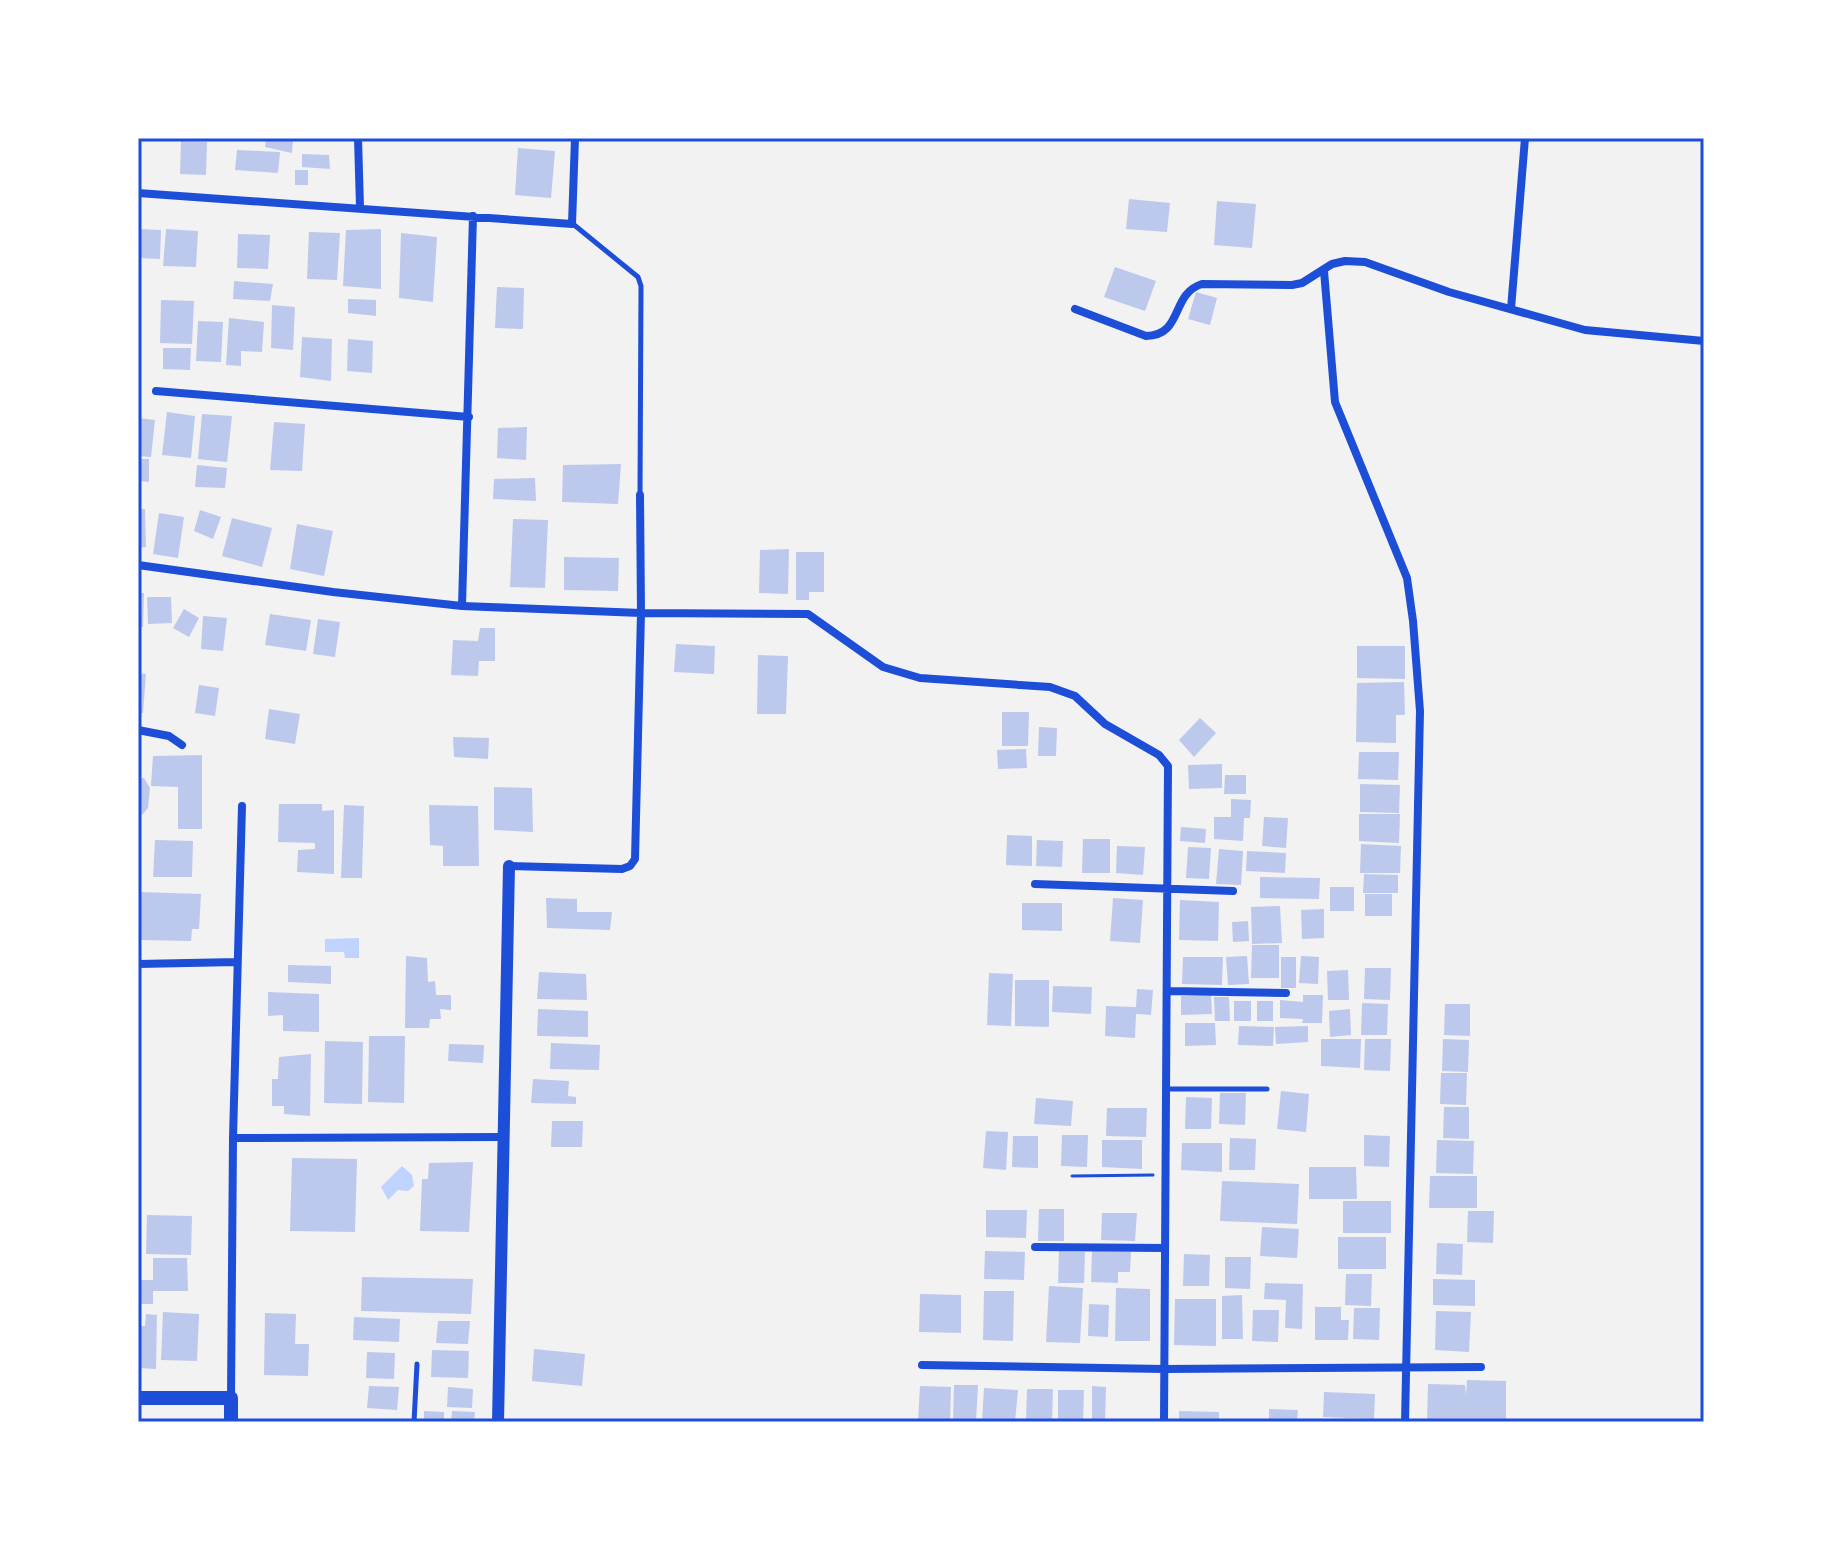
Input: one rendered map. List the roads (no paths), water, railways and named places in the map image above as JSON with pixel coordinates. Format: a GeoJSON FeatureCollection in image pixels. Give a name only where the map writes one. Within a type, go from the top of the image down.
{"type":"FeatureCollection","features":[{"type":"Feature","properties":{"kind":"main road"},"geometry":{"type":"LineString","coordinates":[[138,1398],[231,1398],[231,1422]]}},
{"type":"Feature","properties":{"kind":"street"},"geometry":{"type":"LineString","coordinates":[[358,138],[360,207]]}},
{"type":"Feature","properties":{"kind":"street"},"geometry":{"type":"LineString","coordinates":[[138,193],[572,224],[575,138]]}},
{"type":"Feature","properties":{"kind":"street"},"geometry":{"type":"LineString","coordinates":[[1511,309],[1525,138]]}},
{"type":"Feature","properties":{"kind":"street"},"geometry":{"type":"LineString","coordinates":[[462,606],[473,216]]}},
{"type":"Feature","properties":{"kind":"street"},"geometry":{"type":"LineString","coordinates":[[1075,309],[1146,336],[1155,335],[1169,329],[1186,294],[1193,287],[1202,284],[1292,285],[1324,271],[1332,264],[1365,262],[1449,292],[1585,330],[1704,341]]}},
{"type":"Feature","properties":{"kind":"street"},"geometry":{"type":"LineString","coordinates":[[1324,271],[1335,402],[1407,578],[1415,636],[1420,711],[1419,804],[1405,1422]]}},
{"type":"Feature","properties":{"kind":"street"},"geometry":{"type":"LineString","coordinates":[[156,391],[469,417]]}},
{"type":"Feature","properties":{"kind":"street"},"geometry":{"type":"LineString","coordinates":[[498,1422],[509,866],[622,869],[630,866],[635,859],[641,613],[640,495]]}},
{"type":"Feature","properties":{"kind":"street"},"geometry":{"type":"LineString","coordinates":[[138,565],[462,606],[641,613],[808,614],[883,667],[920,678],[1050,687],[1067,691],[1105,724],[1159,755],[1168,766],[1164,1422]]}},
{"type":"Feature","properties":{"kind":"street"},"geometry":{"type":"LineString","coordinates":[[138,730],[169,736],[182,745]]}},
{"type":"Feature","properties":{"kind":"street"},"geometry":{"type":"LineString","coordinates":[[231,1398],[233,1138],[242,806]]}},
{"type":"Feature","properties":{"kind":"street"},"geometry":{"type":"LineString","coordinates":[[1035,884],[1233,891]]}},
{"type":"Feature","properties":{"kind":"street"},"geometry":{"type":"LineString","coordinates":[[138,964],[237,962]]}},
{"type":"Feature","properties":{"kind":"street"},"geometry":{"type":"LineString","coordinates":[[1168,991],[1286,993]]}},
{"type":"Feature","properties":{"kind":"street"},"geometry":{"type":"LineString","coordinates":[[233,1138],[502,1137]]}},
{"type":"Feature","properties":{"kind":"street"},"geometry":{"type":"LineString","coordinates":[[1035,1247],[1165,1248]]}},
{"type":"Feature","properties":{"kind":"street"},"geometry":{"type":"LineString","coordinates":[[922,1365],[1164,1369],[1481,1367]]}},
{"type":"Feature","properties":{"kind":"lane"},"geometry":{"type":"LineString","coordinates":[[572,224],[632,271],[641,286],[640,495]]}},
{"type":"Feature","properties":{"kind":"lane"},"geometry":{"type":"LineString","coordinates":[[1166,1089],[1267,1089]]}},
{"type":"Feature","properties":{"kind":"lane"},"geometry":{"type":"LineString","coordinates":[[414,1422],[417,1364]]}},
{"type":"Feature","properties":{"kind":"water"},"geometry":{"type":"Polygon","coordinates":[[[359,938],[359,958],[345,958],[344,952],[325,952],[325,939],[359,938]]]}},
{"type":"Feature","properties":{"kind":"water"},"geometry":{"type":"Polygon","coordinates":[[[402,1166],[412,1175],[414,1186],[408,1191],[398,1190],[388,1200],[381,1187],[402,1166]]]}}]}
